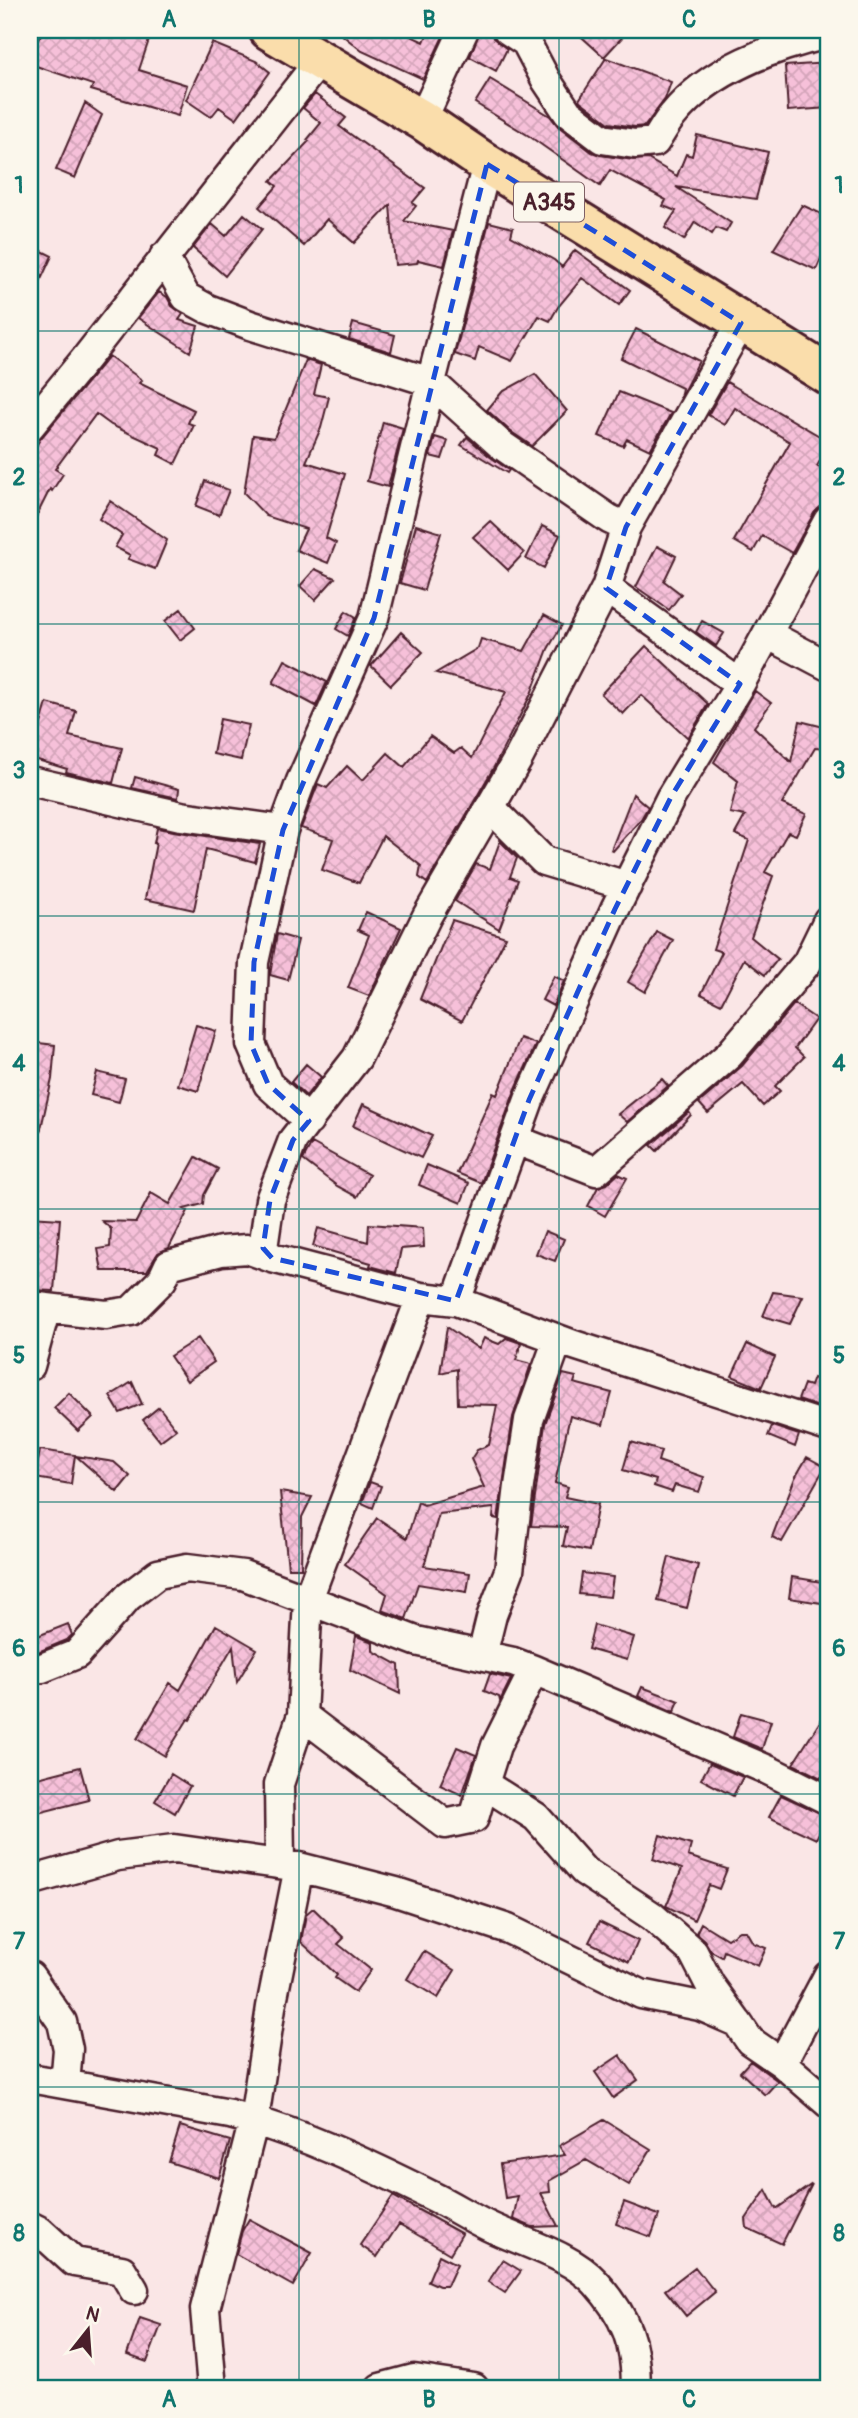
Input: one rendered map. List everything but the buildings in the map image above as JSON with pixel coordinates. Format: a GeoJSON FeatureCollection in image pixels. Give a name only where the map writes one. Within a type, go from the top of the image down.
{"type":"FeatureCollection","features":[{"type":"Feature","properties":{"kind":"highway","name":"A345"},"geometry":{"type":"LineString","coordinates":[[269,30],[422,120],[487,164],[828,375]]}},
{"type":"Feature","properties":{"kind":"street"},"geometry":{"type":"LineString","coordinates":[[422,120],[464,30]]}},
{"type":"Feature","properties":{"kind":"street"},"geometry":{"type":"LineString","coordinates":[[508,30],[526,42],[546,80],[568,113],[602,139],[635,144],[655,142],[673,114],[706,85],[751,57],[828,34]]}},
{"type":"Feature","properties":{"kind":"street"},"geometry":{"type":"LineString","coordinates":[[30,426],[320,60]]}},
{"type":"Feature","properties":{"kind":"street"},"geometry":{"type":"LineString","coordinates":[[309,1121],[268,1084],[251,1044],[254,962],[283,830],[301,781],[374,618],[487,164]]}},
{"type":"Feature","properties":{"kind":"street"},"geometry":{"type":"LineString","coordinates":[[164,257],[187,298],[208,309],[250,325],[431,382],[500,444],[609,519],[626,527]]}},
{"type":"Feature","properties":{"kind":"street"},"geometry":{"type":"LineString","coordinates":[[272,1258],[263,1248],[270,1200],[293,1140],[357,1058],[427,916],[518,759],[606,588],[626,527],[741,323]]}},
{"type":"Feature","properties":{"kind":"street"},"geometry":{"type":"LineString","coordinates":[[456,1301],[529,1100],[627,886],[671,797],[740,684],[828,521]]}},
{"type":"Feature","properties":{"kind":"street"},"geometry":{"type":"LineString","coordinates":[[606,588],[740,684]]}},
{"type":"Feature","properties":{"kind":"street"},"geometry":{"type":"LineString","coordinates":[[766,634],[828,666]]}},
{"type":"Feature","properties":{"kind":"street"},"geometry":{"type":"LineString","coordinates":[[30,781],[181,816],[283,830]]}},
{"type":"Feature","properties":{"kind":"street"},"geometry":{"type":"LineString","coordinates":[[490,807],[544,861],[627,886]]}},
{"type":"Feature","properties":{"kind":"street"},"geometry":{"type":"LineString","coordinates":[[516,1140],[596,1171],[729,1055],[807,963],[828,920]]}},
{"type":"Feature","properties":{"kind":"street"},"geometry":{"type":"LineString","coordinates":[[30,1366],[38,1307],[106,1315],[131,1311],[162,1280],[169,1265],[221,1251],[247,1249],[421,1297],[456,1301],[558,1339],[828,1427]]}},
{"type":"Feature","properties":{"kind":"street"},"geometry":{"type":"LineString","coordinates":[[212,2388],[205,2309],[254,2120],[271,2007],[289,1865],[279,1784],[302,1715],[309,1599],[421,1297]]}},
{"type":"Feature","properties":{"kind":"street"},"geometry":{"type":"LineString","coordinates":[[482,1655],[492,1615],[509,1571],[529,1420],[558,1339]]}},
{"type":"Feature","properties":{"kind":"street"},"geometry":{"type":"LineString","coordinates":[[30,1669],[42,1668],[77,1654],[128,1597],[158,1574],[187,1568],[243,1575],[416,1641],[482,1655],[534,1670],[768,1770],[828,1800]]}},
{"type":"Feature","properties":{"kind":"street"},"geometry":{"type":"LineString","coordinates":[[302,1715],[445,1824],[474,1818],[496,1746],[534,1670]]}},
{"type":"Feature","properties":{"kind":"street"},"geometry":{"type":"LineString","coordinates":[[484,1784],[536,1817],[584,1871],[652,1916],[693,1952],[710,1985],[750,2041],[782,2063],[828,2104]]}},
{"type":"Feature","properties":{"kind":"street"},"geometry":{"type":"LineString","coordinates":[[30,1881],[118,1856],[174,1849],[289,1865],[396,1892],[508,1929],[641,1994],[700,2006],[737,2022]]}},
{"type":"Feature","properties":{"kind":"street"},"geometry":{"type":"LineString","coordinates":[[30,1976],[62,2022],[68,2049],[65,2084]]}},
{"type":"Feature","properties":{"kind":"street"},"geometry":{"type":"LineString","coordinates":[[782,2063],[828,1976]]}},
{"type":"Feature","properties":{"kind":"street"},"geometry":{"type":"LineString","coordinates":[[30,2078],[254,2120],[326,2147],[577,2267],[594,2281],[621,2314],[636,2358],[636,2388]]}},
{"type":"Feature","properties":{"kind":"street"},"geometry":{"type":"LineString","coordinates":[[30,2226],[40,2231],[74,2262],[122,2270],[134,2290]]}},
{"type":"Feature","properties":{"kind":"street"},"geometry":{"type":"LineString","coordinates":[[30,2236],[47,2262]]}},
{"type":"Feature","properties":{"kind":"street"},"geometry":{"type":"LineString","coordinates":[[380,2388],[414,2379],[474,2388]]}},
{"type":"Feature","properties":{"kind":"highlighted area"},"geometry":{"type":"Polygon","coordinates":[[[487,164],[741,323],[626,527],[606,588],[740,684],[671,797],[615,909],[529,1100],[456,1301],[272,1258],[263,1248],[270,1200],[293,1140],[309,1121],[268,1084],[251,1044],[254,962],[283,830],[374,618],[487,164]]]}}]}
